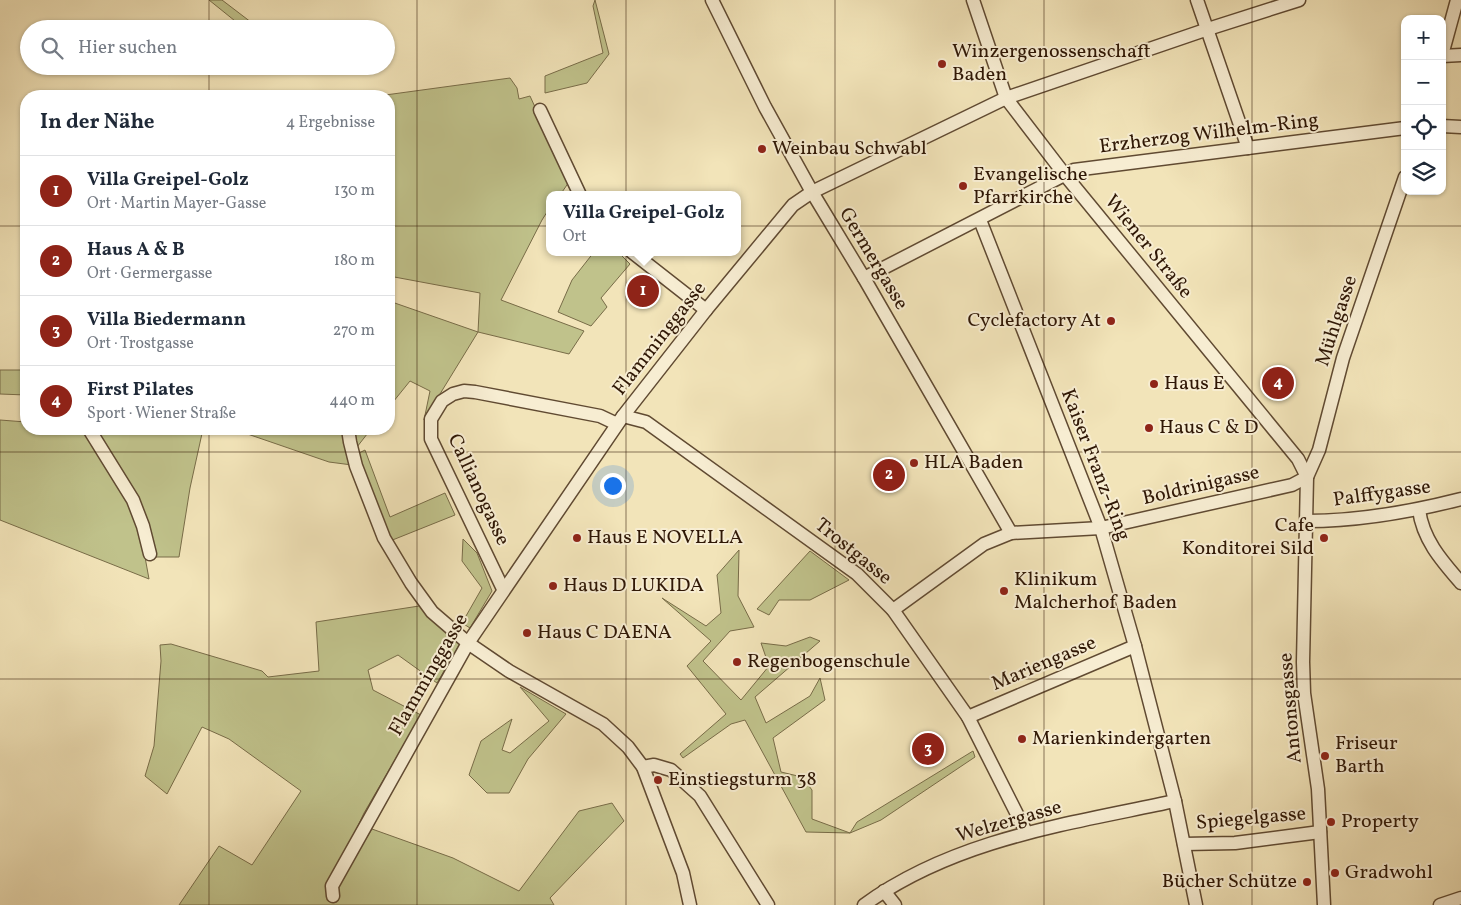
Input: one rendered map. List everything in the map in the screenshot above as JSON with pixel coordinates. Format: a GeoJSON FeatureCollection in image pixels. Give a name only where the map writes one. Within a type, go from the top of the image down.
{"type":"FeatureCollection","features":[{"type":"Feature","properties":{"kind":"street","name":"Germergasse"},"geometry":{"type":"LineString","coordinates":[[712,0],[765,107],[812,192],[864,278],[1011,533]]}},
{"type":"Feature","properties":{"kind":"street","name":"Wiener Straße"},"geometry":{"type":"LineString","coordinates":[[973,0],[1006,98],[1065,175],[1298,459],[1307,476]]}},
{"type":"Feature","properties":{"kind":"street"},"geometry":{"type":"LineString","coordinates":[[1197,0],[1248,148]]}},
{"type":"Feature","properties":{"kind":"street","name":"Flamminggasse"},"geometry":{"type":"LineString","coordinates":[[333,896],[332,886],[468,643],[503,589],[620,420],[706,310],[793,205],[812,192],[1006,98],[1299,0]]}},
{"type":"Feature","properties":{"kind":"street"},"geometry":{"type":"LineString","coordinates":[[1446,40],[1457,0]]}},
{"type":"Feature","properties":{"kind":"street"},"geometry":{"type":"LineString","coordinates":[[1446,55],[1461,55]]}},
{"type":"Feature","properties":{"kind":"street"},"geometry":{"type":"LineString","coordinates":[[540,110],[578,191]]}},
{"type":"Feature","properties":{"kind":"street"},"geometry":{"type":"LineString","coordinates":[[1446,126],[1461,127]]}},
{"type":"Feature","properties":{"kind":"street","name":"Erzherzog Wilhelm-Ring"},"geometry":{"type":"LineString","coordinates":[[864,278],[1074,170],[1401,129]]}},
{"type":"Feature","properties":{"kind":"street","name":"Mühlgasse"},"geometry":{"type":"LineString","coordinates":[[1307,476],[1319,450],[1344,358],[1401,189]]}},
{"type":"Feature","properties":{"kind":"street","name":"Kaiser Franz-Ring"},"geometry":{"type":"LineString","coordinates":[[980,220],[1101,528],[1135,646],[1175,801],[1196,905]]}},
{"type":"Feature","properties":{"kind":"street"},"geometry":{"type":"LineString","coordinates":[[637,256],[706,310]]}},
{"type":"Feature","properties":{"kind":"street","name":"Trostgasse"},"geometry":{"type":"LineString","coordinates":[[464,392],[475,392],[620,420],[646,422],[857,574],[892,610],[968,717],[1026,832]]}},
{"type":"Feature","properties":{"kind":"street","name":"Callianogasse"},"geometry":{"type":"LineString","coordinates":[[464,392],[453,394],[442,401],[431,419],[431,440],[503,589]]}},
{"type":"Feature","properties":{"kind":"street"},"geometry":{"type":"LineString","coordinates":[[92,435],[133,500],[143,526],[150,554]]}},
{"type":"Feature","properties":{"kind":"street"},"geometry":{"type":"LineString","coordinates":[[349,435],[356,466],[384,538],[411,583],[432,612],[468,643],[509,670],[603,724],[628,747],[643,767],[683,873],[690,905]]}},
{"type":"Feature","properties":{"kind":"street","name":"Antonsgasse"},"geometry":{"type":"LineString","coordinates":[[1307,476],[1304,693],[1318,789],[1324,905]]}},
{"type":"Feature","properties":{"kind":"street","name":"Boldrinigasse"},"geometry":{"type":"LineString","coordinates":[[892,610],[984,544],[1011,533],[1101,528],[1292,485],[1307,476]]}},
{"type":"Feature","properties":{"kind":"street","name":"Palffygasse"},"geometry":{"type":"LineString","coordinates":[[1307,521],[1343,521],[1419,510],[1461,499]]}},
{"type":"Feature","properties":{"kind":"street"},"geometry":{"type":"LineString","coordinates":[[1419,510],[1421,524],[1428,541],[1461,583]]}},
{"type":"Feature","properties":{"kind":"street","name":"Mariengasse"},"geometry":{"type":"LineString","coordinates":[[968,717],[1135,646]]}},
{"type":"Feature","properties":{"kind":"street"},"geometry":{"type":"LineString","coordinates":[[643,767],[654,765],[671,770],[700,796],[768,905]]}},
{"type":"Feature","properties":{"kind":"street","name":"Welzergasse"},"geometry":{"type":"LineString","coordinates":[[864,905],[884,890],[918,871],[995,841],[1026,832],[1175,801]]}},
{"type":"Feature","properties":{"kind":"street","name":"Spiegelgasse"},"geometry":{"type":"LineString","coordinates":[[1184,844],[1235,843],[1320,832]]}},
{"type":"Feature","properties":{"kind":"street"},"geometry":{"type":"LineString","coordinates":[[884,890],[895,905]]}},
{"type":"Feature","properties":{"kind":"street"},"geometry":{"type":"LineString","coordinates":[[1440,905],[1461,898]]}},
{"type":"Feature","properties":{"kind":"green space"},"geometry":{"type":"Polygon","coordinates":[[[209,0],[222,0],[248,20],[234,20],[209,0]]]}},
{"type":"Feature","properties":{"kind":"green space"},"geometry":{"type":"Polygon","coordinates":[[[595,0],[609,54],[587,83],[545,93],[545,76],[603,53],[593,6],[595,0]]]}},
{"type":"Feature","properties":{"kind":"green space"},"geometry":{"type":"Polygon","coordinates":[[[510,78],[517,88],[519,99],[530,96],[569,182],[563,191],[546,191],[546,214],[501,300],[584,331],[569,354],[478,332],[480,293],[395,277],[395,94],[510,78]]]}},
{"type":"Feature","properties":{"kind":"green space"},"geometry":{"type":"Polygon","coordinates":[[[591,256],[622,256],[630,264],[601,298],[607,307],[591,326],[558,312],[572,280],[591,256]]]}},
{"type":"Feature","properties":{"kind":"green space"},"geometry":{"type":"Polygon","coordinates":[[[395,303],[478,332],[424,420],[430,391],[410,381],[395,400],[395,303]]]}},
{"type":"Feature","properties":{"kind":"green space"},"geometry":{"type":"Polygon","coordinates":[[[0,370],[20,370],[20,395],[0,394],[0,370]]]}},
{"type":"Feature","properties":{"kind":"green space"},"geometry":{"type":"Polygon","coordinates":[[[0,420],[20,422],[20,435],[202,435],[190,488],[179,557],[145,557],[149,579],[0,520],[0,420]]]}},
{"type":"Feature","properties":{"kind":"green space"},"geometry":{"type":"Polygon","coordinates":[[[250,435],[366,435],[357,447],[352,465],[329,462],[250,435]]]}},
{"type":"Feature","properties":{"kind":"green space"},"geometry":{"type":"Polygon","coordinates":[[[365,450],[390,517],[445,493],[455,515],[390,541],[371,498],[359,453],[365,450]]]}},
{"type":"Feature","properties":{"kind":"green space"},"geometry":{"type":"Polygon","coordinates":[[[463,539],[477,553],[492,591],[470,628],[462,623],[482,588],[462,561],[463,539]]]}},
{"type":"Feature","properties":{"kind":"green space"},"geometry":{"type":"Polygon","coordinates":[[[739,550],[738,596],[754,627],[730,631],[703,661],[741,700],[769,666],[761,643],[786,646],[810,637],[820,641],[755,697],[766,723],[810,696],[820,678],[825,700],[773,738],[781,772],[802,777],[812,790],[812,819],[850,833],[806,832],[745,720],[731,724],[683,758],[680,754],[726,714],[687,666],[711,641],[662,598],[706,626],[721,613],[717,575],[739,550]]]}},
{"type":"Feature","properties":{"kind":"green space"},"geometry":{"type":"Polygon","coordinates":[[[810,551],[849,580],[810,600],[779,600],[769,615],[757,609],[810,551]]]}},
{"type":"Feature","properties":{"kind":"green space"},"geometry":{"type":"Polygon","coordinates":[[[419,606],[462,640],[437,683],[398,655],[368,670],[373,690],[421,715],[364,813],[342,860],[349,865],[372,829],[453,858],[519,891],[579,811],[612,803],[624,821],[550,898],[554,905],[179,905],[219,846],[252,865],[301,791],[229,739],[202,727],[167,794],[145,776],[154,746],[161,661],[160,645],[171,644],[262,671],[268,677],[319,671],[316,622],[419,606]]]}},
{"type":"Feature","properties":{"kind":"green space"},"geometry":{"type":"Polygon","coordinates":[[[520,687],[566,714],[528,759],[509,793],[487,793],[469,775],[481,741],[512,719],[502,750],[510,753],[549,721],[520,687]]]}},
{"type":"Feature","properties":{"kind":"green space"},"geometry":{"type":"Polygon","coordinates":[[[973,751],[975,757],[881,820],[850,833],[857,822],[973,751]]]}},
{"type":"Feature","properties":{"kind":"place","name":"Winzergenossenschaft Baden"},"geometry":{"type":"Point","coordinates":[942,64]}},
{"type":"Feature","properties":{"kind":"place","name":"Weinbau Schwabl"},"geometry":{"type":"Point","coordinates":[762,149]}},
{"type":"Feature","properties":{"kind":"place","name":"Evangelische Pfarrkirche"},"geometry":{"type":"Point","coordinates":[963,186]}},
{"type":"Feature","properties":{"kind":"place","name":"Villa Greipel-Golz"},"geometry":{"type":"Point","coordinates":[643,291]}},
{"type":"Feature","properties":{"kind":"place","name":"Cyclefactory At"},"geometry":{"type":"Point","coordinates":[1111,321]}},
{"type":"Feature","properties":{"kind":"place","name":"First Pilates"},"geometry":{"type":"Point","coordinates":[1278,383]}},
{"type":"Feature","properties":{"kind":"place","name":"Haus E"},"geometry":{"type":"Point","coordinates":[1154,384]}},
{"type":"Feature","properties":{"kind":"place","name":"Haus C & D"},"geometry":{"type":"Point","coordinates":[1149,428]}},
{"type":"Feature","properties":{"kind":"place","name":"HLA Baden"},"geometry":{"type":"Point","coordinates":[914,463]}},
{"type":"Feature","properties":{"kind":"place","name":"Haus A & B"},"geometry":{"type":"Point","coordinates":[889,475]}},
{"type":"Feature","properties":{"kind":"place","name":"Haus E NOVELLA"},"geometry":{"type":"Point","coordinates":[577,538]}},
{"type":"Feature","properties":{"kind":"place","name":"Cafe Konditorei Sild"},"geometry":{"type":"Point","coordinates":[1324,538]}},
{"type":"Feature","properties":{"kind":"place","name":"Haus D LUKIDA"},"geometry":{"type":"Point","coordinates":[553,586]}},
{"type":"Feature","properties":{"kind":"place","name":"Klinikum Malcherhof Baden"},"geometry":{"type":"Point","coordinates":[1004,591]}},
{"type":"Feature","properties":{"kind":"place","name":"Haus C DAENA"},"geometry":{"type":"Point","coordinates":[527,633]}},
{"type":"Feature","properties":{"kind":"place","name":"Regenbogenschule"},"geometry":{"type":"Point","coordinates":[737,662]}},
{"type":"Feature","properties":{"kind":"place","name":"Marienkindergarten"},"geometry":{"type":"Point","coordinates":[1022,739]}},
{"type":"Feature","properties":{"kind":"place","name":"Villa Biedermann"},"geometry":{"type":"Point","coordinates":[928,749]}},
{"type":"Feature","properties":{"kind":"place","name":"Friseur Barth"},"geometry":{"type":"Point","coordinates":[1325,756]}},
{"type":"Feature","properties":{"kind":"place","name":"Einstiegsturm 38"},"geometry":{"type":"Point","coordinates":[658,780]}},
{"type":"Feature","properties":{"kind":"place","name":"Property"},"geometry":{"type":"Point","coordinates":[1331,822]}},
{"type":"Feature","properties":{"kind":"place","name":"Gradwohl"},"geometry":{"type":"Point","coordinates":[1335,873]}},
{"type":"Feature","properties":{"kind":"place","name":"Bücher Schütze"},"geometry":{"type":"Point","coordinates":[1307,882]}}]}
